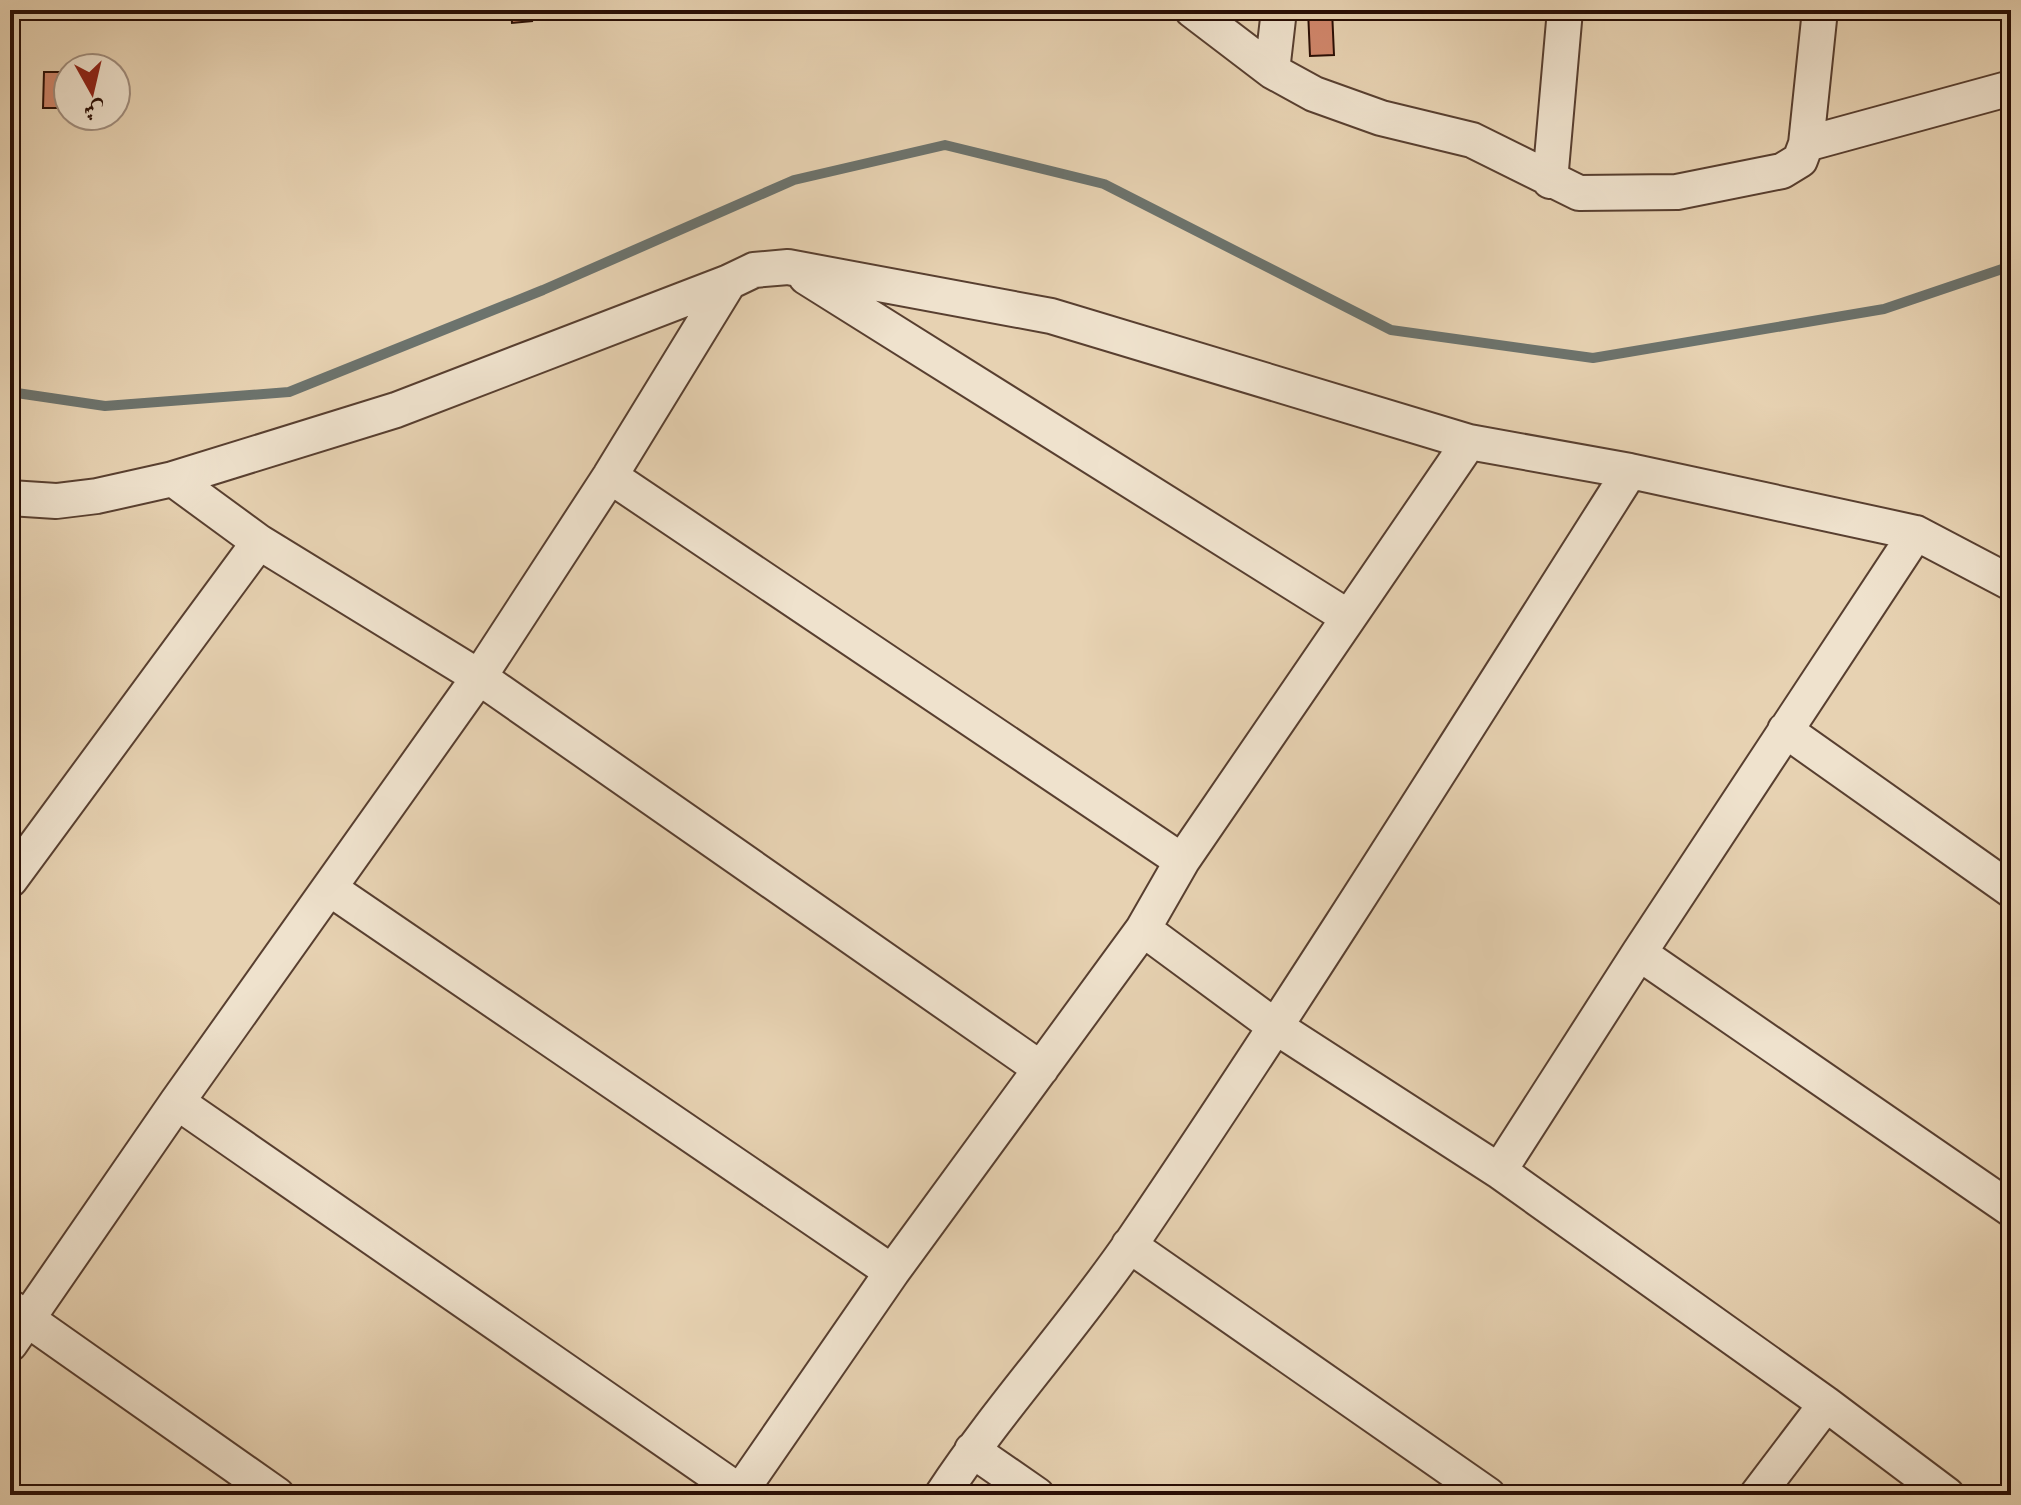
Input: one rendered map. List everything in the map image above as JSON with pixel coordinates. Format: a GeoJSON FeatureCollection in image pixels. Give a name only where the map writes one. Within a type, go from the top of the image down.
{"type":"FeatureCollection","features":[{"type":"Feature","properties":{"kind":"street"},"geometry":{"type":"LineString","coordinates":[[1192,10],[1272,71],[1314,94],[1381,118],[1472,140],[1579,193],[1677,192],[1782,171],[1800,160],[1806,144],[1820,10]]}},
{"type":"Feature","properties":{"kind":"street"},"geometry":{"type":"LineString","coordinates":[[1272,71],[1279,10]]}},
{"type":"Feature","properties":{"kind":"street"},"geometry":{"type":"LineString","coordinates":[[1550,181],[1565,10]]}},
{"type":"Feature","properties":{"kind":"street"},"geometry":{"type":"LineString","coordinates":[[1806,144],[2011,88]]}},
{"type":"Feature","properties":{"kind":"street"},"geometry":{"type":"LineString","coordinates":[[788,267],[1348,617]]}},
{"type":"Feature","properties":{"kind":"street"},"geometry":{"type":"LineString","coordinates":[[10,498],[56,501],[97,496],[173,479],[396,410],[754,270],[788,267],[1051,316],[1469,442],[1630,471],[1916,533],[2011,583]]}},
{"type":"Feature","properties":{"kind":"street"},"geometry":{"type":"LineString","coordinates":[[277,1495],[16,1323],[479,677],[610,476],[729,282]]}},
{"type":"Feature","properties":{"kind":"street"},"geometry":{"type":"LineString","coordinates":[[177,1102],[739,1494],[892,1272],[1143,929],[1182,861],[1469,442]]}},
{"type":"Feature","properties":{"kind":"street"},"geometry":{"type":"LineString","coordinates":[[942,1495],[972,1450],[1129,1245],[1276,1027],[1630,471]]}},
{"type":"Feature","properties":{"kind":"street"},"geometry":{"type":"LineString","coordinates":[[610,476],[1182,861]]}},
{"type":"Feature","properties":{"kind":"street"},"geometry":{"type":"LineString","coordinates":[[173,479],[259,542],[479,677],[1041,1069]]}},
{"type":"Feature","properties":{"kind":"street"},"geometry":{"type":"LineString","coordinates":[[1499,1171],[1916,533]]}},
{"type":"Feature","properties":{"kind":"street"},"geometry":{"type":"LineString","coordinates":[[10,880],[259,542]]}},
{"type":"Feature","properties":{"kind":"street"},"geometry":{"type":"LineString","coordinates":[[1785,730],[2011,890]]}},
{"type":"Feature","properties":{"kind":"street"},"geometry":{"type":"LineString","coordinates":[[329,888],[892,1272]]}},
{"type":"Feature","properties":{"kind":"street"},"geometry":{"type":"LineString","coordinates":[[1143,929],[1276,1027],[1499,1171],[1826,1404],[1947,1495]]}},
{"type":"Feature","properties":{"kind":"street"},"geometry":{"type":"LineString","coordinates":[[1639,953],[2011,1209]]}},
{"type":"Feature","properties":{"kind":"street"},"geometry":{"type":"LineString","coordinates":[[1129,1245],[1488,1495]]}},
{"type":"Feature","properties":{"kind":"street"},"geometry":{"type":"LineString","coordinates":[[1757,1495],[1826,1404]]}},
{"type":"Feature","properties":{"kind":"street"},"geometry":{"type":"LineString","coordinates":[[972,1450],[1037,1495]]}},
{"type":"Feature","properties":{"kind":"building"},"geometry":{"type":"Polygon","coordinates":[[[511,10],[530,10],[532,21],[512,23],[511,10]]]}},
{"type":"Feature","properties":{"kind":"building"},"geometry":{"type":"Polygon","coordinates":[[[1308,10],[1332,10],[1334,55],[1310,56],[1308,10]]]}},
{"type":"Feature","properties":{"kind":"building"},"geometry":{"type":"Polygon","coordinates":[[[44,72],[52,72],[52,108],[43,108],[44,72]]]}},
{"type":"Feature","properties":{"kind":"waterway"},"geometry":{"type":"LineString","coordinates":[[10,392],[105,406],[289,392],[543,290],[794,180],[945,145],[1104,184],[1391,330],[1593,358],[1884,309],[2011,266]]}}]}
